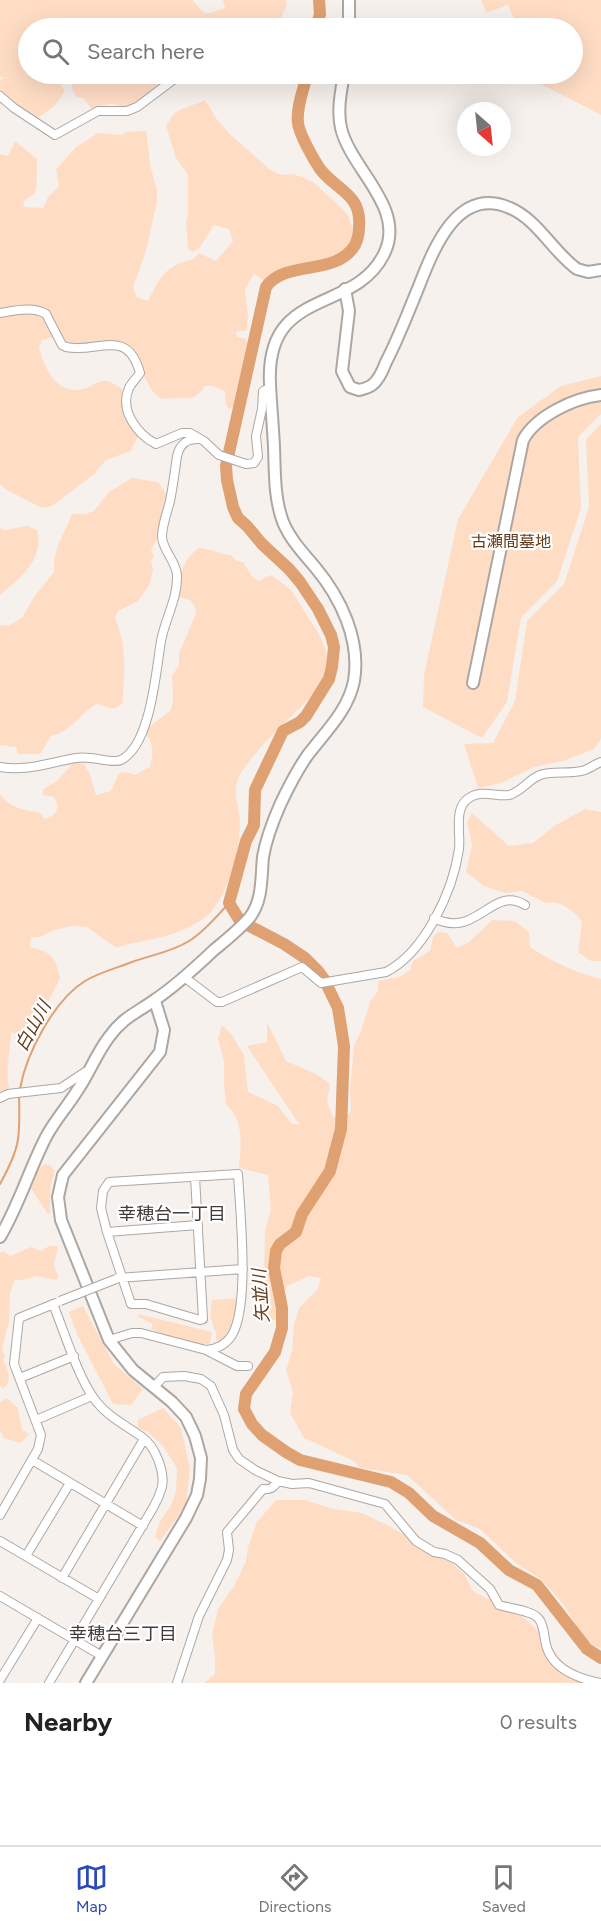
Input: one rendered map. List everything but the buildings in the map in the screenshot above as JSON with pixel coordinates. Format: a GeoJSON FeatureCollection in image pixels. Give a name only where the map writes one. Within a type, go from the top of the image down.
{"type":"FeatureCollection","features":[{"type":"Feature","properties":{"kind":"street"},"geometry":{"type":"LineString","coordinates":[[347,2],[348,18]]}},
{"type":"Feature","properties":{"kind":"street"},"geometry":{"type":"LineString","coordinates":[[0,96],[55,135],[98,111],[127,111],[137,107],[168,84]]}},
{"type":"Feature","properties":{"kind":"street"},"geometry":{"type":"LineString","coordinates":[[0,1237],[15,1209],[45,1138],[77,1091],[108,1037],[123,1020],[155,1001],[184,977],[251,916],[258,901],[264,854],[272,825],[296,772],[347,701],[354,674],[353,645],[339,601],[291,536],[279,510],[270,388],[271,357],[274,344],[285,327],[307,309],[367,276],[378,264],[388,244],[389,230],[384,208],[341,130],[339,109],[343,84]]}},
{"type":"Feature","properties":{"kind":"street"},"geometry":{"type":"LineString","coordinates":[[345,289],[349,311],[342,371],[350,387],[359,390],[372,385],[380,376],[431,256],[448,228],[466,210],[482,203],[508,207],[525,217],[577,269],[588,272],[601,270]]}},
{"type":"Feature","properties":{"kind":"street"},"geometry":{"type":"LineString","coordinates":[[0,313],[33,310],[43,312],[62,345],[66,347],[112,345],[123,347],[132,354],[140,373],[129,387],[126,403],[130,419],[138,431],[156,444],[182,433],[190,433],[222,456],[246,464],[257,460],[256,436],[262,409],[262,394],[270,388]]}},
{"type":"Feature","properties":{"kind":"street"},"geometry":{"type":"LineString","coordinates":[[473,683],[523,440],[530,429],[543,418],[585,399],[601,395]]}},
{"type":"Feature","properties":{"kind":"street"},"geometry":{"type":"LineString","coordinates":[[0,767],[12,769],[41,766],[85,757],[116,761],[126,756],[140,737],[153,698],[162,639],[175,590],[175,567],[162,538],[177,456],[180,447],[185,442],[198,439]]}},
{"type":"Feature","properties":{"kind":"street"},"geometry":{"type":"LineString","coordinates":[[184,977],[218,1002],[222,1002],[302,967],[321,983],[386,972],[410,954],[423,938],[447,893],[459,849],[460,812],[462,804],[468,798],[477,793],[508,795],[538,776],[557,771],[584,770],[601,762]]}},
{"type":"Feature","properties":{"kind":"street"},"geometry":{"type":"LineString","coordinates":[[434,918],[458,925],[509,899],[517,900],[525,905]]}},
{"type":"Feature","properties":{"kind":"street"},"geometry":{"type":"LineString","coordinates":[[86,1683],[186,1518],[197,1495],[200,1479],[201,1458],[195,1436],[186,1417],[133,1370],[109,1340],[59,1212],[58,1197],[63,1175],[160,1052],[164,1030],[155,1001]]}},
{"type":"Feature","properties":{"kind":"street"},"geometry":{"type":"LineString","coordinates":[[0,1098],[13,1094],[61,1088],[75,1081],[91,1064]]}},
{"type":"Feature","properties":{"kind":"street"},"geometry":{"type":"LineString","coordinates":[[195,1177],[203,1318],[198,1321],[146,1304],[131,1304],[119,1278],[101,1198],[109,1182],[238,1174],[243,1269],[237,1325],[227,1342],[216,1349],[206,1350]]}},
{"type":"Feature","properties":{"kind":"street"},"geometry":{"type":"LineString","coordinates":[[107,1232],[198,1225]]}},
{"type":"Feature","properties":{"kind":"street"},"geometry":{"type":"LineString","coordinates":[[0,1515],[38,1449],[41,1435],[14,1364],[19,1317],[119,1278],[243,1269]]}},
{"type":"Feature","properties":{"kind":"street"},"geometry":{"type":"LineString","coordinates":[[49,1683],[143,1526],[160,1493],[162,1481],[153,1449],[144,1439],[108,1414],[92,1396],[74,1356],[57,1303]]}},
{"type":"Feature","properties":{"kind":"street"},"geometry":{"type":"LineString","coordinates":[[109,1340],[132,1333],[141,1333],[206,1350],[237,1366],[248,1366]]}},
{"type":"Feature","properties":{"kind":"street"},"geometry":{"type":"LineString","coordinates":[[20,1378],[74,1356]]}},
{"type":"Feature","properties":{"kind":"street"},"geometry":{"type":"LineString","coordinates":[[154,1387],[163,1377],[183,1376],[201,1379],[211,1386],[224,1415],[233,1450],[239,1459],[278,1481],[292,1484],[309,1483],[385,1504],[416,1541],[434,1552],[458,1560],[490,1589],[499,1605],[533,1614],[540,1619],[547,1649],[570,1674],[601,1683]]}},
{"type":"Feature","properties":{"kind":"street"},"geometry":{"type":"LineString","coordinates":[[36,1420],[92,1396]]}},
{"type":"Feature","properties":{"kind":"street"},"geometry":{"type":"LineString","coordinates":[[62,1578],[144,1439]]}},
{"type":"Feature","properties":{"kind":"street"},"geometry":{"type":"LineString","coordinates":[[32,1460],[143,1526]]}},
{"type":"Feature","properties":{"kind":"street"},"geometry":{"type":"LineString","coordinates":[[177,1683],[199,1616],[227,1560],[229,1550],[227,1532],[263,1490],[275,1486],[278,1481]]}},
{"type":"Feature","properties":{"kind":"street"},"geometry":{"type":"LineString","coordinates":[[26,1556],[70,1483]]}},
{"type":"Feature","properties":{"kind":"street"},"geometry":{"type":"LineString","coordinates":[[0,1541],[99,1599]]}},
{"type":"Feature","properties":{"kind":"street"},"geometry":{"type":"LineString","coordinates":[[1,1598],[102,1656]]}},
{"type":"Feature","properties":{"kind":"street"},"geometry":{"type":"LineString","coordinates":[[0,1680],[38,1618]]}},
{"type":"Feature","properties":{"kind":"green space"},"geometry":{"type":"Polygon","coordinates":[[[0,0],[192,0],[204,13],[210,13],[225,8],[223,0],[286,0],[287,5],[281,18],[18,18],[18,84],[61,84],[65,90],[57,103],[36,118],[0,93],[0,81],[4,77],[0,77],[0,0]]]}},
{"type":"Feature","properties":{"kind":"green space"},"geometry":{"type":"Polygon","coordinates":[[[481,0],[601,0],[601,115],[541,84],[583,84],[583,18],[514,18],[508,5],[486,13],[481,0]]]}},
{"type":"Feature","properties":{"kind":"green space"},"geometry":{"type":"Polygon","coordinates":[[[72,84],[163,84],[130,105],[123,107],[108,104],[92,109],[83,98],[76,97],[72,84]]]}},
{"type":"Feature","properties":{"kind":"green space"},"geometry":{"type":"Polygon","coordinates":[[[205,100],[218,121],[230,134],[269,169],[281,175],[293,174],[313,182],[348,215],[353,230],[352,241],[343,253],[283,272],[264,281],[254,274],[245,289],[247,330],[236,332],[237,337],[246,339],[248,348],[235,406],[229,409],[226,405],[225,391],[212,386],[205,386],[191,398],[164,399],[158,396],[147,383],[129,349],[117,341],[79,346],[65,345],[48,314],[0,312],[0,154],[8,156],[15,141],[37,159],[35,193],[25,200],[23,205],[24,207],[43,208],[48,197],[59,186],[56,169],[76,147],[98,133],[122,135],[126,132],[146,131],[151,169],[157,190],[157,202],[146,251],[133,288],[137,297],[148,301],[158,282],[169,269],[199,253],[216,261],[233,241],[229,229],[214,225],[200,247],[193,252],[188,249],[186,223],[188,175],[176,158],[166,126],[176,112],[205,100]]]}},
{"type":"Feature","properties":{"kind":"green space"},"geometry":{"type":"Polygon","coordinates":[[[30,311],[44,314],[53,337],[42,340],[39,347],[44,363],[53,378],[66,388],[75,390],[84,389],[103,381],[116,385],[122,389],[139,434],[131,451],[106,460],[93,475],[52,506],[42,508],[5,489],[0,484],[0,316],[30,311]]]}},
{"type":"Feature","properties":{"kind":"green space","name":"古瀬間墓地"},"geometry":{"type":"Polygon","coordinates":[[[601,376],[601,414],[578,437],[581,508],[557,581],[521,618],[507,702],[482,738],[423,707],[424,675],[458,519],[518,417],[561,386],[601,376]]]}},
{"type":"Feature","properties":{"kind":"green space"},"geometry":{"type":"Polygon","coordinates":[[[601,424],[601,739],[594,749],[563,761],[534,767],[501,783],[478,788],[464,744],[493,743],[515,701],[527,621],[564,584],[589,507],[586,439],[601,424]]]}},
{"type":"Feature","properties":{"kind":"green space"},"geometry":{"type":"Polygon","coordinates":[[[132,478],[158,482],[167,495],[156,541],[151,550],[154,556],[151,561],[153,569],[150,584],[138,601],[118,611],[115,618],[123,650],[122,704],[114,709],[97,704],[65,731],[51,736],[40,754],[18,754],[16,747],[0,745],[0,625],[8,626],[22,618],[34,597],[54,572],[57,548],[72,514],[94,511],[109,492],[132,478]]]}},
{"type":"Feature","properties":{"kind":"green space"},"geometry":{"type":"Polygon","coordinates":[[[27,526],[37,530],[39,540],[34,559],[23,575],[0,595],[0,528],[5,530],[27,526]]]}},
{"type":"Feature","properties":{"kind":"green space"},"geometry":{"type":"Polygon","coordinates":[[[199,548],[231,555],[236,561],[243,562],[258,581],[271,575],[290,590],[321,639],[327,666],[324,678],[309,699],[268,739],[241,773],[236,786],[240,818],[238,847],[229,881],[208,915],[177,932],[116,948],[87,927],[73,926],[54,930],[40,937],[31,937],[30,947],[52,957],[57,965],[60,979],[48,1002],[35,1015],[32,1037],[22,1040],[11,1031],[9,1087],[0,1095],[0,794],[12,805],[39,812],[45,819],[55,814],[58,806],[54,797],[43,795],[43,789],[57,781],[73,763],[84,763],[96,795],[111,791],[119,773],[127,772],[135,775],[150,767],[152,750],[146,734],[150,726],[171,710],[172,676],[179,665],[179,653],[196,614],[195,607],[190,600],[179,597],[185,563],[199,548]]]}},
{"type":"Feature","properties":{"kind":"green space"},"geometry":{"type":"Polygon","coordinates":[[[585,809],[601,812],[601,961],[591,961],[578,952],[582,922],[566,907],[556,903],[545,903],[522,891],[505,893],[484,886],[466,872],[472,845],[467,822],[472,813],[509,846],[533,843],[554,826],[585,809]]]}},
{"type":"Feature","properties":{"kind":"green space"},"geometry":{"type":"Polygon","coordinates":[[[492,920],[515,921],[529,932],[530,947],[564,966],[601,979],[601,1648],[593,1646],[579,1630],[564,1605],[541,1579],[516,1563],[480,1529],[456,1520],[407,1475],[360,1468],[354,1461],[304,1438],[290,1413],[293,1392],[286,1370],[292,1351],[294,1325],[299,1308],[318,1289],[321,1278],[309,1276],[287,1286],[275,1320],[266,1323],[257,1307],[264,1270],[265,1231],[271,1209],[268,1175],[239,1168],[241,1142],[239,1125],[232,1110],[226,1104],[224,1062],[218,1039],[222,1025],[232,1035],[244,1055],[248,1092],[278,1106],[292,1124],[299,1124],[247,1046],[267,1042],[267,1022],[286,1061],[316,1074],[330,1084],[327,1102],[333,1117],[349,1114],[354,1046],[370,1002],[378,991],[378,981],[400,977],[410,970],[413,961],[430,951],[433,937],[438,932],[447,933],[457,948],[469,942],[492,920]]]}},
{"type":"Feature","properties":{"kind":"green space"},"geometry":{"type":"Polygon","coordinates":[[[44,1164],[50,1165],[55,1171],[51,1188],[50,1213],[48,1214],[31,1189],[35,1174],[44,1164]]]}},
{"type":"Feature","properties":{"kind":"green space"},"geometry":{"type":"Polygon","coordinates":[[[49,1246],[58,1246],[54,1265],[57,1280],[35,1276],[15,1280],[10,1293],[9,1321],[2,1349],[9,1379],[3,1389],[0,1385],[0,1253],[3,1251],[10,1256],[31,1247],[41,1251],[49,1246]]]}},
{"type":"Feature","properties":{"kind":"green space"},"geometry":{"type":"Polygon","coordinates":[[[236,1298],[241,1300],[239,1327],[219,1343],[210,1316],[212,1300],[236,1298]]]}},
{"type":"Feature","properties":{"kind":"green space"},"geometry":{"type":"Polygon","coordinates":[[[83,1306],[114,1364],[143,1389],[131,1405],[113,1404],[77,1334],[69,1312],[83,1306]]]}},
{"type":"Feature","properties":{"kind":"green space"},"geometry":{"type":"Polygon","coordinates":[[[138,1314],[212,1332],[210,1343],[189,1343],[164,1335],[151,1329],[153,1324],[139,1317],[138,1314]]]}},
{"type":"Feature","properties":{"kind":"green space"},"geometry":{"type":"Polygon","coordinates":[[[7,1398],[18,1408],[22,1430],[29,1434],[21,1443],[4,1438],[0,1430],[0,1402],[7,1398]]]}},
{"type":"Feature","properties":{"kind":"green space"},"geometry":{"type":"Polygon","coordinates":[[[163,1408],[181,1428],[190,1468],[186,1506],[160,1541],[155,1537],[160,1521],[171,1505],[176,1491],[177,1468],[163,1446],[148,1432],[138,1428],[138,1420],[163,1408]]]}},
{"type":"Feature","properties":{"kind":"green space"},"geometry":{"type":"Polygon","coordinates":[[[276,1500],[305,1500],[334,1509],[362,1513],[447,1558],[464,1574],[473,1591],[486,1598],[510,1605],[546,1638],[558,1656],[570,1668],[601,1683],[204,1683],[215,1674],[212,1635],[218,1609],[234,1586],[246,1561],[248,1547],[257,1522],[276,1500]]]}},
{"type":"Feature","properties":{"kind":"waterway"},"geometry":{"type":"LineString","coordinates":[[319,0],[319,18]]}},
{"type":"Feature","properties":{"kind":"waterway","name":"矢並川"},"geometry":{"type":"LineString","coordinates":[[304,84],[298,111],[299,128],[320,169],[347,194],[357,207],[358,236],[355,245],[347,255],[324,265],[286,273],[275,278],[266,287],[226,466],[233,507],[238,518],[300,582],[318,609],[331,635],[334,647],[329,679],[306,716],[283,731],[255,790],[254,825],[246,841],[229,903],[240,921],[305,958],[324,979],[338,1008],[344,1046],[341,1129],[330,1171],[302,1214],[296,1232],[280,1244],[276,1251],[274,1268],[282,1308],[282,1328],[275,1352],[246,1394],[244,1409],[252,1424],[262,1435],[300,1460],[391,1482],[409,1493],[433,1516],[480,1543],[509,1570],[537,1585],[587,1649],[601,1658]]}},
{"type":"Feature","properties":{"kind":"waterway","name":"白山川"},"geometry":{"type":"LineString","coordinates":[[20,1089],[28,1060],[43,1029],[52,1014],[74,990],[85,981],[103,973],[182,945],[195,937],[229,903]]}},
{"type":"Feature","properties":{"kind":"waterway","name":"白山川"},"geometry":{"type":"LineString","coordinates":[[0,1184],[12,1160],[18,1141],[19,1095]]}},
{"type":"Feature","properties":{"kind":"district","name":"幸穂台一丁目"},"geometry":{"type":"Point","coordinates":[172,1214]}},
{"type":"Feature","properties":{"kind":"district","name":"幸穂台三丁目"},"geometry":{"type":"Point","coordinates":[123,1634]}}]}
